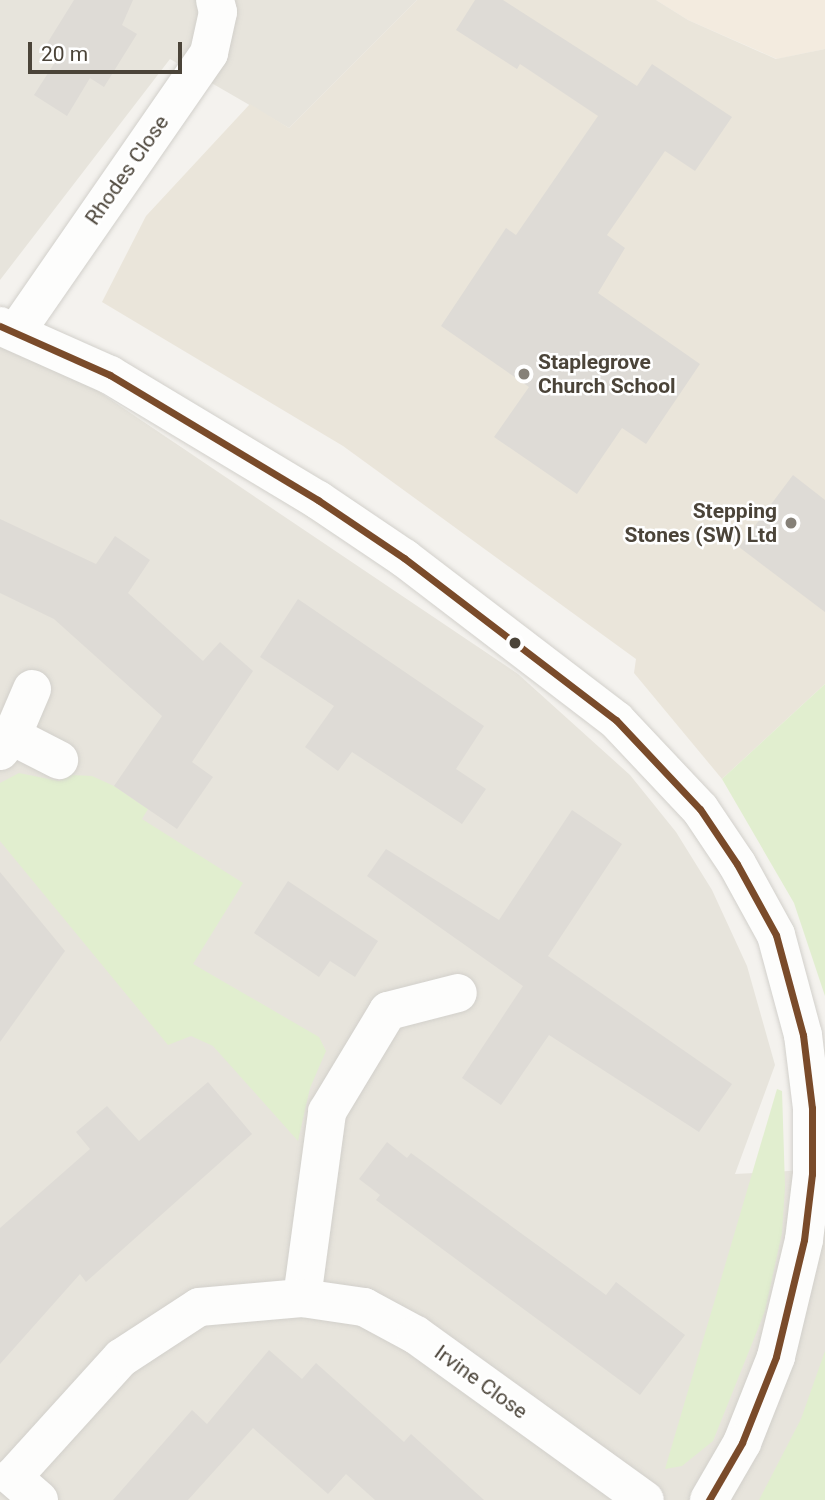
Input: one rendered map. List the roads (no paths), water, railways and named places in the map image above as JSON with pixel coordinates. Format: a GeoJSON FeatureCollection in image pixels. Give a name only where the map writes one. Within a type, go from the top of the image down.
{"type":"FeatureCollection","features":[{"type":"Feature","properties":{"kind":"street","name":"Rhodes Close"},"geometry":{"type":"LineString","coordinates":[[8,329],[209,53],[218,12],[215,0]]}},
{"type":"Feature","properties":{"kind":"street"},"geometry":{"type":"LineString","coordinates":[[8,329],[110,375],[318,500],[393,551],[561,674],[670,775],[737,864],[776,934],[803,1035],[812,1108],[815,1240],[776,1357],[742,1443],[709,1500]]}},
{"type":"Feature","properties":{"kind":"street"},"geometry":{"type":"LineString","coordinates":[[32,689],[6,744],[59,760]]}},
{"type":"Feature","properties":{"kind":"street"},"geometry":{"type":"LineString","coordinates":[[302,1298],[327,1112],[388,1011],[458,993]]}},
{"type":"Feature","properties":{"kind":"street","name":"Irvine Close"},"geometry":{"type":"LineString","coordinates":[[17,1489],[121,1358],[199,1307],[302,1298],[364,1307],[416,1335],[645,1500]]}},
{"type":"Feature","properties":{"kind":"place","name":"Staplegrove Church School"},"geometry":{"type":"Point","coordinates":[524,374]}},
{"type":"Feature","properties":{"kind":"place","name":"Stepping Stones (SW) Ltd"},"geometry":{"type":"Point","coordinates":[791,523]}}]}
